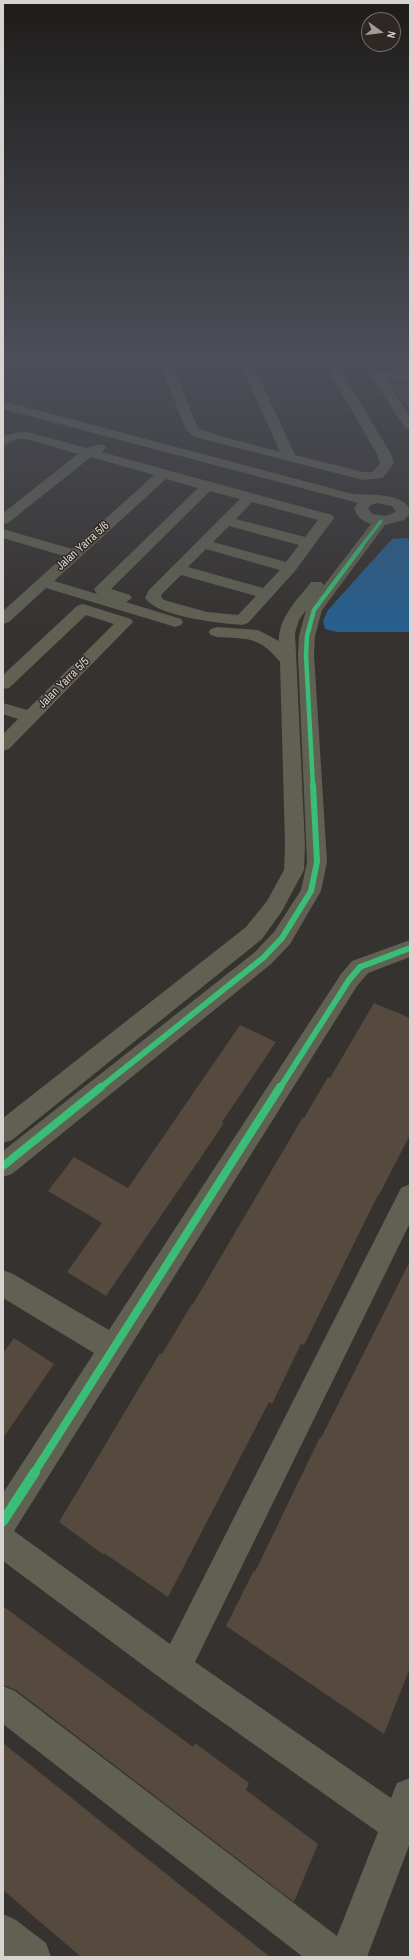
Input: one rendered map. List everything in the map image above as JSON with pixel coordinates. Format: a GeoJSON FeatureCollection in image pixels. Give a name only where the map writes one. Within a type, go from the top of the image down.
{"type":"FeatureCollection","features":[{"type":"Feature","properties":{"kind":"street"},"geometry":{"type":"LineString","coordinates":[[79,450],[327,518],[290,568],[242,620],[206,617],[158,603],[153,598],[154,593],[250,498]]}},
{"type":"Feature","properties":{"kind":"street"},"geometry":{"type":"LineString","coordinates":[[3,520],[88,453],[94,450]]}},
{"type":"Feature","properties":{"kind":"street"},"geometry":{"type":"LineString","coordinates":[[141,450],[370,512]]}},
{"type":"Feature","properties":{"kind":"street"},"geometry":{"type":"LineString","coordinates":[[174,450],[352,498],[370,512]]}},
{"type":"Feature","properties":{"kind":"street"},"geometry":{"type":"LineString","coordinates":[[261,450],[363,476],[375,476],[382,473],[387,463],[382,450]]}},
{"type":"Feature","properties":{"kind":"street"},"geometry":{"type":"LineString","coordinates":[[286,450],[290,458]]}},
{"type":"Feature","properties":{"kind":"street","name":"Jalan Yarra 5/6"},"geometry":{"type":"LineString","coordinates":[[5,615],[163,474]]}},
{"type":"Feature","properties":{"kind":"street"},"geometry":{"type":"LineString","coordinates":[[156,601],[143,604],[103,591],[102,589],[207,486]]}},
{"type":"Feature","properties":{"kind":"street"},"geometry":{"type":"LineString","coordinates":[[258,636],[272,631],[292,617],[370,512]]}},
{"type":"Feature","properties":{"kind":"street"},"geometry":{"type":"LineString","coordinates":[[3,1166],[263,958],[282,938],[311,892],[317,862],[306,655],[307,636],[314,610],[370,512]]}},
{"type":"Feature","properties":{"kind":"street"},"geometry":{"type":"LineString","coordinates":[[227,521],[309,543]]}},
{"type":"Feature","properties":{"kind":"street"},"geometry":{"type":"LineString","coordinates":[[3,533],[74,554]]}},
{"type":"Feature","properties":{"kind":"street"},"geometry":{"type":"LineString","coordinates":[[203,544],[290,568]]}},
{"type":"Feature","properties":{"kind":"street"},"geometry":{"type":"LineString","coordinates":[[178,570],[266,594]]}},
{"type":"Feature","properties":{"kind":"street"},"geometry":{"type":"LineString","coordinates":[[42,582],[202,630],[258,636],[275,645],[287,660]]}},
{"type":"Feature","properties":{"kind":"street","name":"Jalan Yarra 5/5"},"geometry":{"type":"LineString","coordinates":[[3,684],[83,608],[125,622],[3,745]]}},
{"type":"Feature","properties":{"kind":"street"},"geometry":{"type":"LineString","coordinates":[[3,1132],[254,933],[275,906],[294,870],[295,845],[287,660],[287,633],[292,617]]}},
{"type":"Feature","properties":{"kind":"street"},"geometry":{"type":"LineString","coordinates":[[3,708],[30,717]]}},
{"type":"Feature","properties":{"kind":"street"},"geometry":{"type":"LineString","coordinates":[[3,1521],[112,1348],[349,980],[360,967],[396,952],[410,948]]}},
{"type":"Feature","properties":{"kind":"street"},"geometry":{"type":"LineString","coordinates":[[175,1668],[410,1196]]}},
{"type":"Feature","properties":{"kind":"street"},"geometry":{"type":"LineString","coordinates":[[3,1284],[112,1348]]}},
{"type":"Feature","properties":{"kind":"street"},"geometry":{"type":"LineString","coordinates":[[3,1542],[175,1668],[405,1810],[348,1957]]}},
{"type":"Feature","properties":{"kind":"street"},"geometry":{"type":"LineString","coordinates":[[3,1703],[334,1957]]}},
{"type":"Feature","properties":{"kind":"street"},"geometry":{"type":"LineString","coordinates":[[3,1933],[32,1957]]}},
{"type":"Feature","properties":{"kind":"water"},"geometry":{"type":"Polygon","coordinates":[[[392,539],[410,539],[410,632],[337,632],[325,629],[323,621],[328,610],[392,539]]]}},
{"type":"Feature","properties":{"kind":"building"},"geometry":{"type":"Polygon","coordinates":[[[374,1003],[410,1018],[410,1135],[378,1195],[304,1345],[301,1344],[272,1404],[269,1402],[168,1597],[104,1553],[104,1555],[59,1522],[160,1353],[162,1354],[193,1304],[303,1117],[304,1118],[328,1077],[330,1078],[374,1003]]]}},
{"type":"Feature","properties":{"kind":"building"},"geometry":{"type":"Polygon","coordinates":[[[240,1025],[276,1042],[222,1122],[224,1123],[106,1296],[67,1272],[102,1223],[48,1191],[74,1157],[128,1188],[240,1025]]]}},
{"type":"Feature","properties":{"kind":"building"},"geometry":{"type":"Polygon","coordinates":[[[410,1261],[410,1668],[384,1734],[226,1626],[254,1570],[255,1572],[320,1437],[321,1438],[410,1261]]]}},
{"type":"Feature","properties":{"kind":"building"},"geometry":{"type":"Polygon","coordinates":[[[14,1338],[54,1364],[3,1438],[3,1353],[14,1338]]]}},
{"type":"Feature","properties":{"kind":"building"},"geometry":{"type":"Polygon","coordinates":[[[3,1606],[193,1747],[195,1743],[249,1783],[246,1790],[318,1844],[294,1902],[16,1690],[3,1685],[3,1606]]]}},
{"type":"Feature","properties":{"kind":"building"},"geometry":{"type":"Polygon","coordinates":[[[3,1743],[270,1957],[81,1957],[3,1890],[3,1743]]]}},
{"type":"Feature","properties":{"kind":"cycle path"},"geometry":{"type":"LineString","coordinates":[[3,1166],[263,958],[282,938],[311,891],[317,862],[306,655],[307,636],[314,610],[381,521]]}},
{"type":"Feature","properties":{"kind":"cycle path"},"geometry":{"type":"LineString","coordinates":[[3,1521],[349,980],[360,967],[410,948]]}}]}
